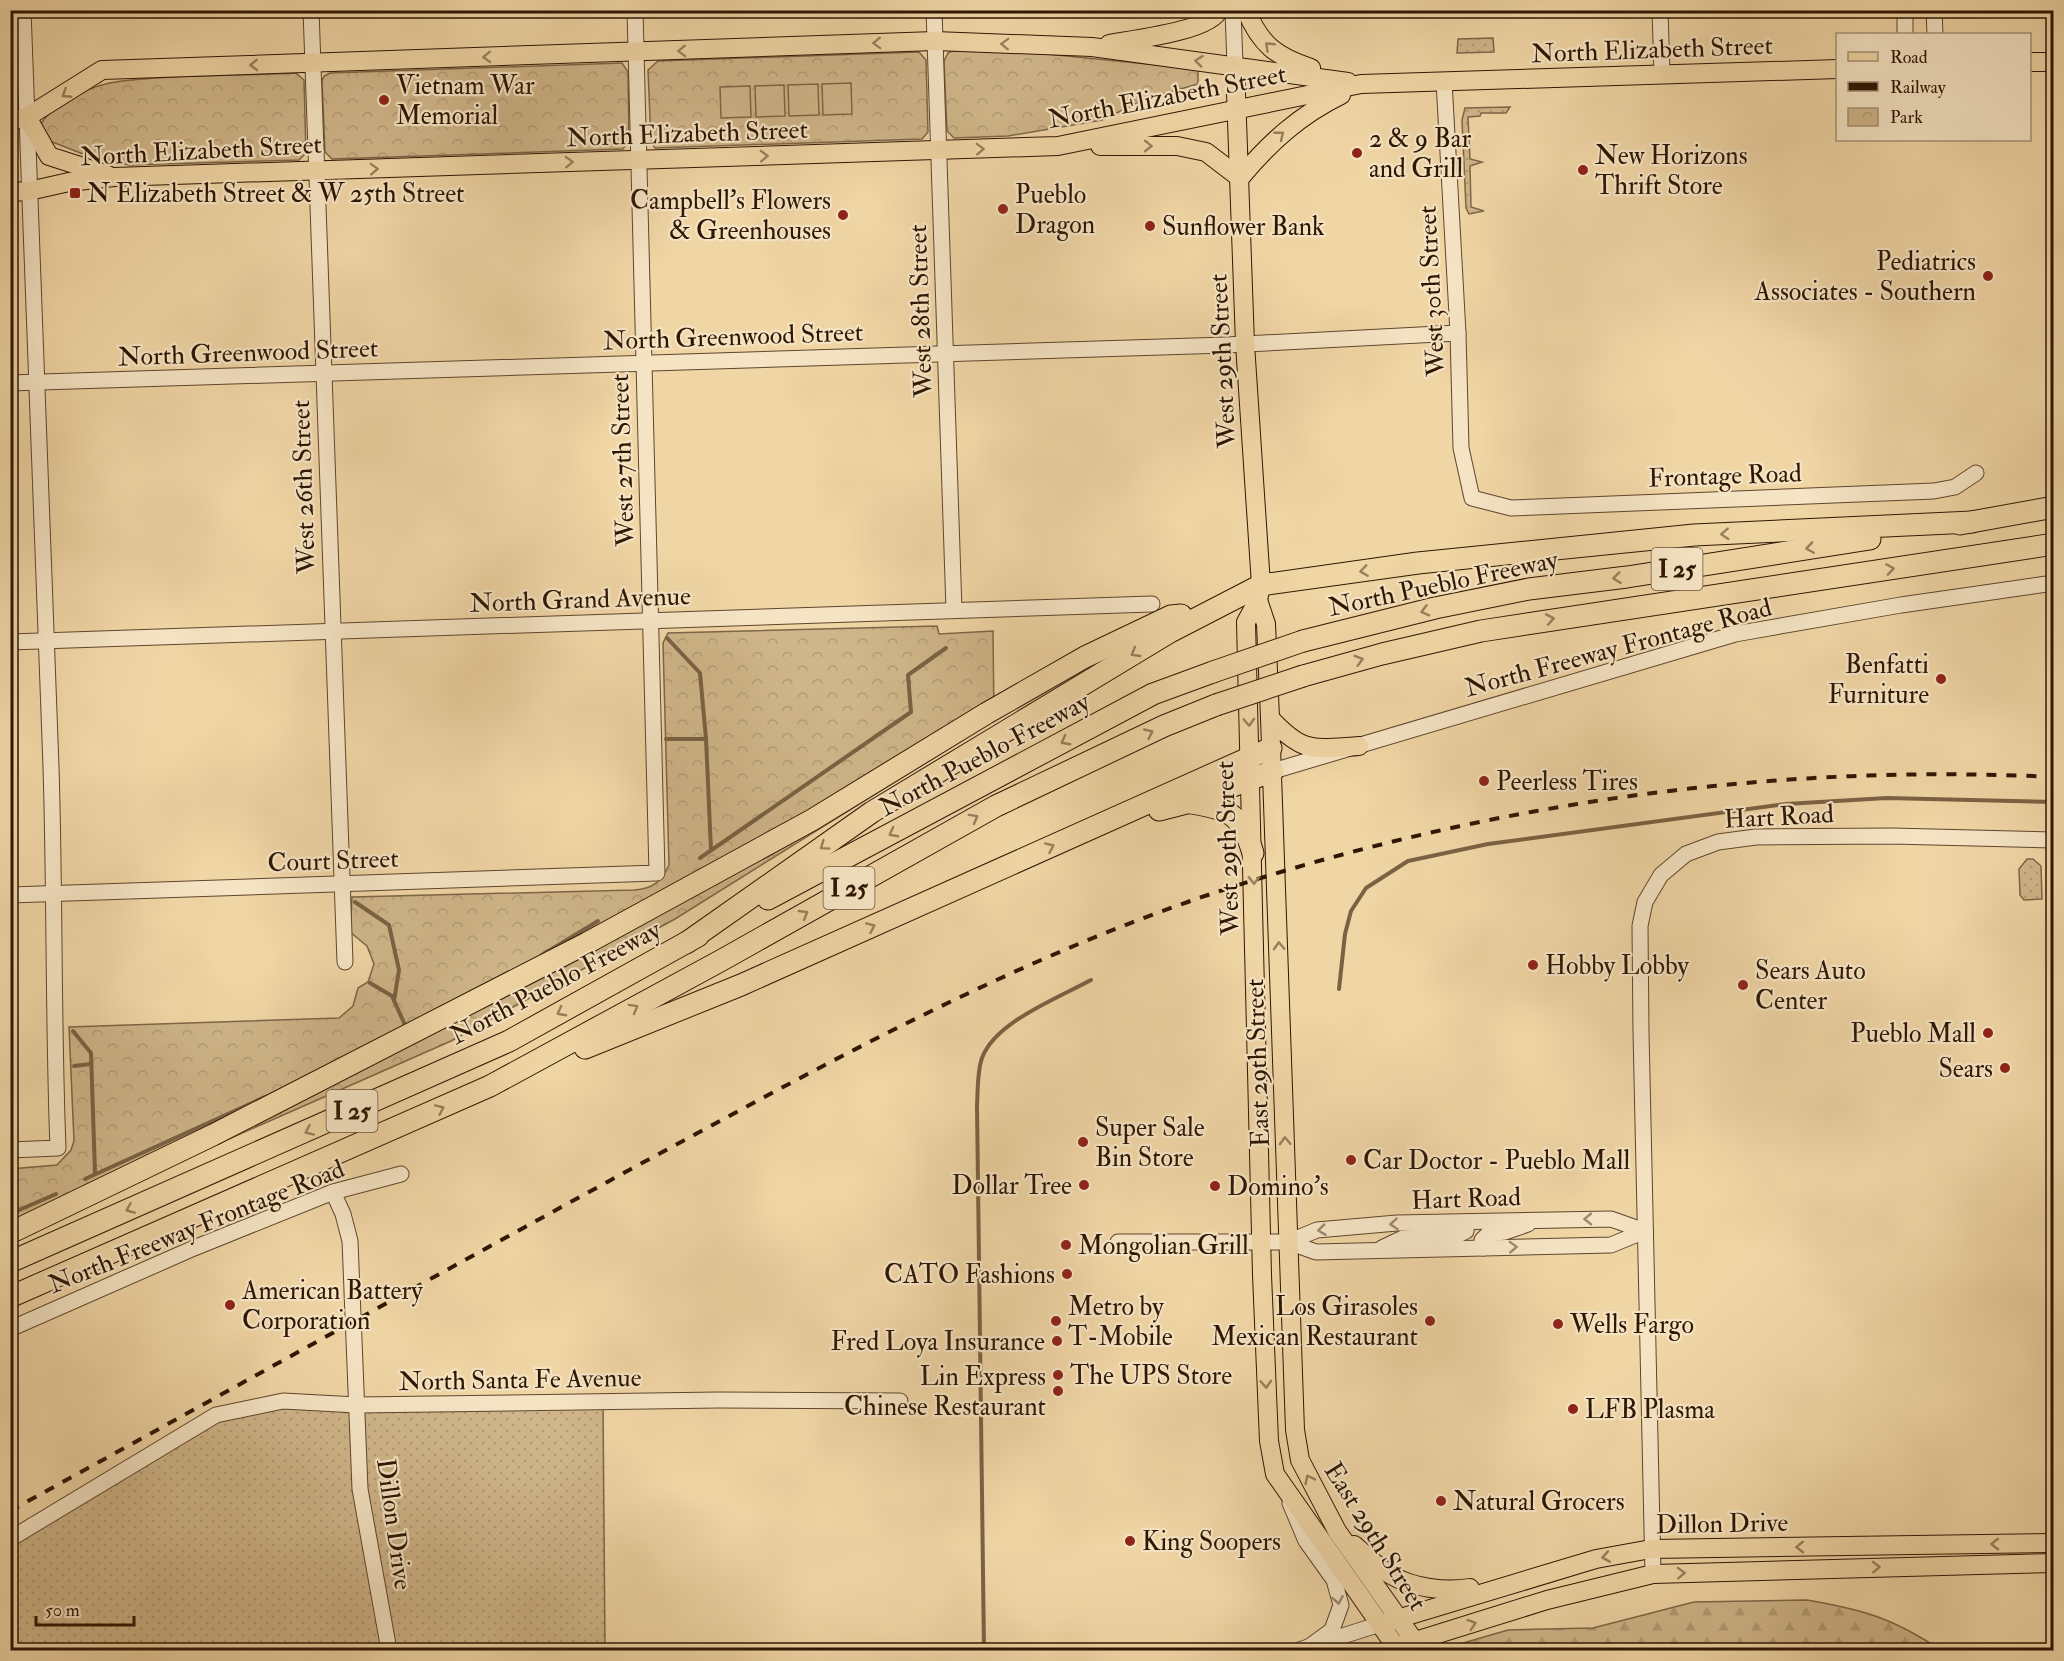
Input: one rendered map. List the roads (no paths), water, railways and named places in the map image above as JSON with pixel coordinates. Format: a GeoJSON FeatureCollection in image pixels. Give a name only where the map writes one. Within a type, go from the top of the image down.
{"type":"FeatureCollection","features":[{"type":"Feature","properties":{"kind":"highway","name":"North Pueblo Freeway"},"geometry":{"type":"LineString","coordinates":[[10,1262],[509,1041],[686,943],[1153,694],[1303,641],[1435,608],[1529,589],[1628,577],[2054,507]]}},
{"type":"Feature","properties":{"kind":"highway"},"geometry":{"type":"LineString","coordinates":[[686,943],[872,812],[1170,632],[1217,608],[1260,593],[1418,563],[1694,535],[1972,522]]}},
{"type":"Feature","properties":{"kind":"highway","name":"North Pueblo Freeway"},"geometry":{"type":"LineString","coordinates":[[10,1297],[490,1086],[722,960],[996,806],[1144,736],[1216,705],[1303,676],[1382,654],[1481,631],[2054,544]]}},
{"type":"Feature","properties":{"kind":"highway"},"geometry":{"type":"LineString","coordinates":[[10,1233],[213,1135],[587,943],[812,820],[987,713],[1085,657],[1171,616],[1217,608]]}},
{"type":"Feature","properties":{"kind":"highway"},"geometry":{"type":"LineString","coordinates":[[1100,825],[1190,802],[1250,769],[1271,748]]}},
{"type":"Feature","properties":{"kind":"highway"},"geometry":{"type":"LineString","coordinates":[[490,1086],[741,985],[1100,825],[1250,769],[1273,771]]}},
{"type":"Feature","properties":{"kind":"highway"},"geometry":{"type":"LineString","coordinates":[[1190,802],[1222,808],[1236,819],[1246,830],[1253,853]]}},
{"type":"Feature","properties":{"kind":"main road"},"geometry":{"type":"LineString","coordinates":[[1092,47],[1202,25],[1217,15],[1219,10]]}},
{"type":"Feature","properties":{"kind":"main road"},"geometry":{"type":"LineString","coordinates":[[1246,10],[1255,32],[1273,52],[1294,63],[1361,84]]}},
{"type":"Feature","properties":{"kind":"main road","name":"North Elizabeth Street"},"geometry":{"type":"LineString","coordinates":[[19,119],[102,70],[935,41],[1092,47],[1361,84]]}},
{"type":"Feature","properties":{"kind":"main road"},"geometry":{"type":"LineString","coordinates":[[2031,62],[2054,62]]}},
{"type":"Feature","properties":{"kind":"main road","name":"West 29th Street"},"geometry":{"type":"LineString","coordinates":[[1235,65],[1245,344],[1260,593],[1266,624],[1273,771]]}},
{"type":"Feature","properties":{"kind":"main road","name":"North Elizabeth Street"},"geometry":{"type":"LineString","coordinates":[[10,192],[114,177],[1069,145],[1237,108],[1361,84],[1836,69]]}},
{"type":"Feature","properties":{"kind":"main road"},"geometry":{"type":"LineString","coordinates":[[1069,145],[1176,146],[1206,152],[1240,178],[1265,148],[1312,109],[1361,84]]}},
{"type":"Feature","properties":{"kind":"main road"},"geometry":{"type":"LineString","coordinates":[[19,119],[49,156],[114,177]]}},
{"type":"Feature","properties":{"kind":"main road","name":"West 29th Street"},"geometry":{"type":"LineString","coordinates":[[1260,593],[1246,622],[1262,1241]]}},
{"type":"Feature","properties":{"kind":"main road"},"geometry":{"type":"LineString","coordinates":[[1270,718],[1291,740],[1317,749],[1359,747]]}},
{"type":"Feature","properties":{"kind":"main road","name":"East 29th Street"},"geometry":{"type":"LineString","coordinates":[[1273,771],[1296,1440],[1300,1461],[1337,1531],[1414,1642]]}},
{"type":"Feature","properties":{"kind":"main road","name":"East 29th Street"},"geometry":{"type":"LineString","coordinates":[[1262,1241],[1269,1441],[1275,1474],[1285,1492],[1380,1624],[1391,1649]]}},
{"type":"Feature","properties":{"kind":"main road"},"geometry":{"type":"LineString","coordinates":[[1337,1531],[1391,1575],[1420,1585],[1454,1591],[1518,1581]]}},
{"type":"Feature","properties":{"kind":"main road","name":"Dillon Drive"},"geometry":{"type":"LineString","coordinates":[[1380,1624],[1596,1559],[1651,1549],[2054,1543]]}},
{"type":"Feature","properties":{"kind":"main road","name":"Dillon Drive"},"geometry":{"type":"LineString","coordinates":[[1391,1649],[1547,1600],[1653,1574],[2054,1563]]}},
{"type":"Feature","properties":{"kind":"street"},"geometry":{"type":"LineString","coordinates":[[10,1150],[58,1148],[53,1019],[55,893],[38,383],[29,191],[19,119],[17,50],[23,10]]}},
{"type":"Feature","properties":{"kind":"street","name":"West 26th Street"},"geometry":{"type":"LineString","coordinates":[[311,10],[345,962]]}},
{"type":"Feature","properties":{"kind":"street","name":"West 27th Street"},"geometry":{"type":"LineString","coordinates":[[635,10],[657,873]]}},
{"type":"Feature","properties":{"kind":"street","name":"West 28th Street"},"geometry":{"type":"LineString","coordinates":[[934,10],[954,610]]}},
{"type":"Feature","properties":{"kind":"street","name":"West 29th Street"},"geometry":{"type":"LineString","coordinates":[[1233,10],[1235,65]]}},
{"type":"Feature","properties":{"kind":"street"},"geometry":{"type":"LineString","coordinates":[[1660,10],[1662,74]]}},
{"type":"Feature","properties":{"kind":"street"},"geometry":{"type":"LineString","coordinates":[[1905,10],[1905,33]]}},
{"type":"Feature","properties":{"kind":"street"},"geometry":{"type":"LineString","coordinates":[[1934,10],[1935,33]]}},
{"type":"Feature","properties":{"kind":"street","name":"West 30th Street"},"geometry":{"type":"LineString","coordinates":[[1444,81],[1458,333],[1461,448],[1472,498]]}},
{"type":"Feature","properties":{"kind":"street","name":"North Greenwood Street"},"geometry":{"type":"LineString","coordinates":[[10,384],[1245,344],[1458,333]]}},
{"type":"Feature","properties":{"kind":"street","name":"Frontage Road"},"geometry":{"type":"LineString","coordinates":[[1472,498],[1511,508],[1934,491],[1955,487],[1976,473]]}},
{"type":"Feature","properties":{"kind":"street","name":"North Freeway Frontage Road"},"geometry":{"type":"LineString","coordinates":[[1273,771],[1735,634],[1895,606],[2054,582]]}},
{"type":"Feature","properties":{"kind":"street","name":"North Grand Avenue"},"geometry":{"type":"LineString","coordinates":[[10,642],[1152,604]]}},
{"type":"Feature","properties":{"kind":"street","name":"Hart Road"},"geometry":{"type":"LineString","coordinates":[[1653,1574],[1640,926],[1645,902],[1661,874],[1686,854],[1718,842],[1756,837],[1892,836],[2054,840]]}},
{"type":"Feature","properties":{"kind":"street","name":"Court Street"},"geometry":{"type":"LineString","coordinates":[[10,895],[657,873]]}},
{"type":"Feature","properties":{"kind":"street","name":"North Freeway Frontage Road"},"geometry":{"type":"LineString","coordinates":[[10,1329],[194,1248],[333,1192],[401,1174]]}},
{"type":"Feature","properties":{"kind":"street"},"geometry":{"type":"LineString","coordinates":[[333,1192],[343,1214],[350,1240],[357,1405]]}},
{"type":"Feature","properties":{"kind":"street","name":"Hart Road"},"geometry":{"type":"LineString","coordinates":[[1288,1242],[1317,1230],[1467,1222],[1611,1219],[1645,1231]]}},
{"type":"Feature","properties":{"kind":"street"},"geometry":{"type":"LineString","coordinates":[[1482,1248],[1482,1240],[1488,1234],[1516,1230],[1539,1220]]}},
{"type":"Feature","properties":{"kind":"street"},"geometry":{"type":"LineString","coordinates":[[1376,1251],[1403,1238],[1458,1235],[1466,1231],[1467,1222]]}},
{"type":"Feature","properties":{"kind":"street","name":"Hart Road"},"geometry":{"type":"LineString","coordinates":[[1118,1242],[1262,1241],[1288,1242],[1316,1252],[1376,1251],[1611,1245],[1645,1231]]}},
{"type":"Feature","properties":{"kind":"street","name":"North Santa Fe Avenue"},"geometry":{"type":"LineString","coordinates":[[10,1539],[216,1415],[283,1401],[357,1405],[719,1400],[900,1401]]}},
{"type":"Feature","properties":{"kind":"street","name":"Dillon Drive"},"geometry":{"type":"LineString","coordinates":[[357,1405],[360,1489],[389,1650]]}},
{"type":"Feature","properties":{"kind":"street"},"geometry":{"type":"LineString","coordinates":[[1285,1492],[1305,1541],[1334,1580],[1341,1605],[1332,1630],[1305,1648]]}},
{"type":"Feature","properties":{"kind":"street","name":"Dillon Drive"},"geometry":{"type":"LineString","coordinates":[[1305,1648],[1380,1624]]}},
{"type":"Feature","properties":{"kind":"waterway"},"geometry":{"type":"LineString","coordinates":[[667,638],[700,673],[706,739],[711,850]]}},
{"type":"Feature","properties":{"kind":"waterway"},"geometry":{"type":"LineString","coordinates":[[700,858],[911,712],[908,675],[946,648]]}},
{"type":"Feature","properties":{"kind":"waterway"},"geometry":{"type":"LineString","coordinates":[[666,739],[706,739]]}},
{"type":"Feature","properties":{"kind":"waterway"},"geometry":{"type":"LineString","coordinates":[[1339,989],[1345,934],[1351,911],[1366,888],[1408,861],[1488,844],[1786,804],[1887,798],[2054,802]]}},
{"type":"Feature","properties":{"kind":"waterway"},"geometry":{"type":"LineString","coordinates":[[355,902],[389,925],[399,970],[394,1001]]}},
{"type":"Feature","properties":{"kind":"waterway"},"geometry":{"type":"LineString","coordinates":[[542,955],[598,921]]}},
{"type":"Feature","properties":{"kind":"waterway"},"geometry":{"type":"LineString","coordinates":[[984,1650],[977,1105],[979,1069],[989,1045],[1000,1033],[1029,1012],[1091,980]]}},
{"type":"Feature","properties":{"kind":"waterway"},"geometry":{"type":"LineString","coordinates":[[370,983],[392,996],[405,1025]]}},
{"type":"Feature","properties":{"kind":"waterway"},"geometry":{"type":"LineString","coordinates":[[73,1031],[91,1053],[95,1173]]}},
{"type":"Feature","properties":{"kind":"waterway"},"geometry":{"type":"LineString","coordinates":[[74,1066],[91,1064]]}},
{"type":"Feature","properties":{"kind":"waterway"},"geometry":{"type":"LineString","coordinates":[[85,1179],[265,1097]]}},
{"type":"Feature","properties":{"kind":"waterway"},"geometry":{"type":"LineString","coordinates":[[10,1214],[56,1194]]}},
{"type":"Feature","properties":{"kind":"railway"},"geometry":{"type":"LineString","coordinates":[[10,1511],[642,1163],[855,1049],[999,979],[1147,917],[1223,890],[1324,860],[1426,834],[1529,812],[1633,796],[1738,784],[1843,777],[1949,774],[2054,777]]}},
{"type":"Feature","properties":{"kind":"place","name":"Vietnam War Memorial"},"geometry":{"type":"Point","coordinates":[384,100]}},
{"type":"Feature","properties":{"kind":"place","name":"2 & 9 Bar and Grill"},"geometry":{"type":"Point","coordinates":[1357,153]}},
{"type":"Feature","properties":{"kind":"place","name":"New Horizons Thrift Store"},"geometry":{"type":"Point","coordinates":[1583,170]}},
{"type":"Feature","properties":{"kind":"place","name":"N Elizabeth Street & W 25th Street"},"geometry":{"type":"Point","coordinates":[75,193]}},
{"type":"Feature","properties":{"kind":"place","name":"Pueblo Dragon"},"geometry":{"type":"Point","coordinates":[1003,209]}},
{"type":"Feature","properties":{"kind":"place","name":"Campbell's Flowers & Greenhouses"},"geometry":{"type":"Point","coordinates":[843,215]}},
{"type":"Feature","properties":{"kind":"place","name":"Sunflower Bank"},"geometry":{"type":"Point","coordinates":[1150,226]}},
{"type":"Feature","properties":{"kind":"place","name":"Pediatrics Associates - Southern"},"geometry":{"type":"Point","coordinates":[1988,276]}},
{"type":"Feature","properties":{"kind":"place","name":"Benfatti Furniture"},"geometry":{"type":"Point","coordinates":[1941,679]}},
{"type":"Feature","properties":{"kind":"place","name":"Peerless Tires"},"geometry":{"type":"Point","coordinates":[1484,781]}},
{"type":"Feature","properties":{"kind":"place","name":"Hobby Lobby"},"geometry":{"type":"Point","coordinates":[1533,965]}},
{"type":"Feature","properties":{"kind":"place","name":"Sears Auto Center"},"geometry":{"type":"Point","coordinates":[1743,985]}},
{"type":"Feature","properties":{"kind":"place","name":"Pueblo Mall"},"geometry":{"type":"Point","coordinates":[1988,1033]}},
{"type":"Feature","properties":{"kind":"place","name":"Sears"},"geometry":{"type":"Point","coordinates":[2005,1068]}},
{"type":"Feature","properties":{"kind":"place","name":"Super Sale Bin Store"},"geometry":{"type":"Point","coordinates":[1083,1142]}},
{"type":"Feature","properties":{"kind":"place","name":"Car Doctor - Pueblo Mall"},"geometry":{"type":"Point","coordinates":[1351,1160]}},
{"type":"Feature","properties":{"kind":"place","name":"Dollar Tree"},"geometry":{"type":"Point","coordinates":[1084,1185]}},
{"type":"Feature","properties":{"kind":"place","name":"Domino's"},"geometry":{"type":"Point","coordinates":[1215,1186]}},
{"type":"Feature","properties":{"kind":"place","name":"Mongolian Grill"},"geometry":{"type":"Point","coordinates":[1066,1245]}},
{"type":"Feature","properties":{"kind":"place","name":"CATO Fashions"},"geometry":{"type":"Point","coordinates":[1067,1274]}},
{"type":"Feature","properties":{"kind":"place","name":"American Battery Corporation"},"geometry":{"type":"Point","coordinates":[230,1305]}},
{"type":"Feature","properties":{"kind":"place","name":"Metro by T-Mobile"},"geometry":{"type":"Point","coordinates":[1056,1321]}},
{"type":"Feature","properties":{"kind":"place","name":"Los Girasoles Mexican Restaurant"},"geometry":{"type":"Point","coordinates":[1430,1321]}},
{"type":"Feature","properties":{"kind":"place","name":"Wells Fargo"},"geometry":{"type":"Point","coordinates":[1558,1324]}},
{"type":"Feature","properties":{"kind":"place","name":"Fred Loya Insurance"},"geometry":{"type":"Point","coordinates":[1057,1341]}},
{"type":"Feature","properties":{"kind":"place","name":"The UPS Store"},"geometry":{"type":"Point","coordinates":[1058,1375]}},
{"type":"Feature","properties":{"kind":"place","name":"Lin Express Chinese Restaurant"},"geometry":{"type":"Point","coordinates":[1058,1391]}},
{"type":"Feature","properties":{"kind":"place","name":"LFB Plasma"},"geometry":{"type":"Point","coordinates":[1573,1409]}},
{"type":"Feature","properties":{"kind":"place","name":"Natural Grocers"},"geometry":{"type":"Point","coordinates":[1441,1501]}},
{"type":"Feature","properties":{"kind":"place","name":"King Soopers"},"geometry":{"type":"Point","coordinates":[1130,1541]}}]}
